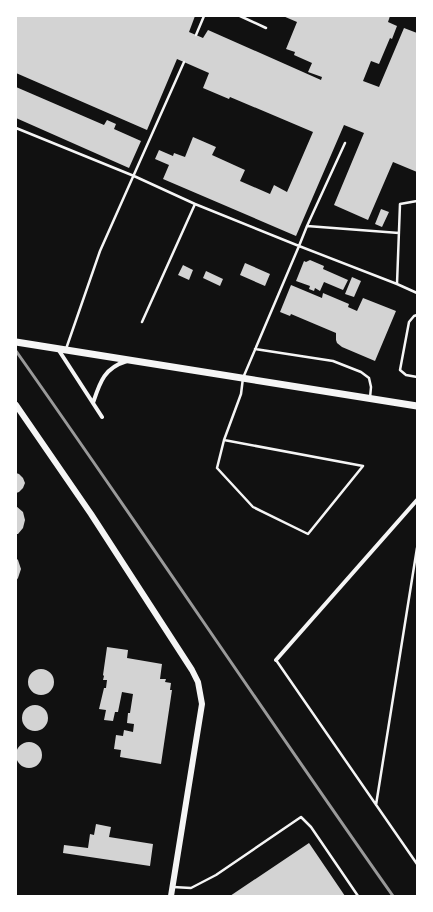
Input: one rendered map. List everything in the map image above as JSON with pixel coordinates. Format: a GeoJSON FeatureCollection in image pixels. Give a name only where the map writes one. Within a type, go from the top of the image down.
{"type":"FeatureCollection","features":[{"type":"Feature","properties":{"kind":"main road"},"geometry":{"type":"LineString","coordinates":[[16,342],[417,406]]}},
{"type":"Feature","properties":{"kind":"street"},"geometry":{"type":"LineString","coordinates":[[58,348],[102,417]]}},
{"type":"Feature","properties":{"kind":"street"},"geometry":{"type":"LineString","coordinates":[[93,403],[99,384],[107,372],[119,363],[130,360]]}},
{"type":"Feature","properties":{"kind":"street"},"geometry":{"type":"LineString","coordinates":[[16,405],[90,514],[192,670],[198,682],[202,704],[171,896]]}},
{"type":"Feature","properties":{"kind":"street"},"geometry":{"type":"LineString","coordinates":[[276,660],[417,500]]}},
{"type":"Feature","properties":{"kind":"lane"},"geometry":{"type":"LineString","coordinates":[[196,35],[204,16]]}},
{"type":"Feature","properties":{"kind":"lane"},"geometry":{"type":"LineString","coordinates":[[240,16],[266,28]]}},
{"type":"Feature","properties":{"kind":"lane"},"geometry":{"type":"LineString","coordinates":[[66,350],[100,251],[184,62]]}},
{"type":"Feature","properties":{"kind":"lane"},"geometry":{"type":"LineString","coordinates":[[16,128],[134,176],[195,204],[417,293]]}},
{"type":"Feature","properties":{"kind":"lane"},"geometry":{"type":"LineString","coordinates":[[224,440],[363,466],[308,534],[253,507],[218,468],[224,440],[241,394],[243,378],[307,226],[345,143]]}},
{"type":"Feature","properties":{"kind":"lane"},"geometry":{"type":"LineString","coordinates":[[397,284],[400,204],[417,201]]}},
{"type":"Feature","properties":{"kind":"lane"},"geometry":{"type":"LineString","coordinates":[[142,322],[195,204]]}},
{"type":"Feature","properties":{"kind":"lane"},"geometry":{"type":"LineString","coordinates":[[307,226],[399,233]]}},
{"type":"Feature","properties":{"kind":"lane"},"geometry":{"type":"LineString","coordinates":[[417,315],[414,316],[409,322],[400,370],[406,375],[417,377]]}},
{"type":"Feature","properties":{"kind":"lane"},"geometry":{"type":"LineString","coordinates":[[255,349],[334,361],[361,372],[369,378],[371,388],[370,398]]}},
{"type":"Feature","properties":{"kind":"lane"},"geometry":{"type":"LineString","coordinates":[[376,804],[417,548]]}},
{"type":"Feature","properties":{"kind":"lane"},"geometry":{"type":"LineString","coordinates":[[276,660],[417,864]]}},
{"type":"Feature","properties":{"kind":"lane"},"geometry":{"type":"LineString","coordinates":[[172,887],[191,888],[216,875],[301,817],[311,827],[358,896]]}},
{"type":"Feature","properties":{"kind":"building"},"geometry":{"type":"Polygon","coordinates":[[[16,16],[195,16],[189,32],[203,38],[208,30],[321,80],[322,77],[308,72],[312,63],[294,55],[295,52],[286,49],[297,22],[283,16],[390,16],[388,22],[397,26],[392,39],[390,38],[379,64],[371,61],[363,81],[379,87],[404,28],[417,33],[417,172],[393,162],[368,220],[334,205],[364,133],[344,125],[296,236],[163,179],[169,165],[155,159],[159,150],[173,156],[174,153],[185,157],[193,137],[216,147],[212,155],[245,170],[240,181],[270,194],[274,185],[287,192],[313,132],[230,97],[229,99],[203,88],[209,73],[177,59],[147,130],[16,73],[16,16]]]}},
{"type":"Feature","properties":{"kind":"building"},"geometry":{"type":"Polygon","coordinates":[[[16,87],[104,125],[107,120],[116,124],[114,129],[141,141],[129,168],[16,118],[16,87]]]}},
{"type":"Feature","properties":{"kind":"building"},"geometry":{"type":"Polygon","coordinates":[[[381,209],[389,212],[382,227],[375,224],[381,209]]]}},
{"type":"Feature","properties":{"kind":"building"},"geometry":{"type":"Polygon","coordinates":[[[310,260],[324,266],[323,269],[348,280],[343,290],[324,282],[320,291],[315,288],[314,291],[309,289],[310,286],[296,281],[304,261],[306,262],[310,260]]]}},
{"type":"Feature","properties":{"kind":"building"},"geometry":{"type":"Polygon","coordinates":[[[245,263],[270,274],[265,286],[240,275],[245,263]]]}},
{"type":"Feature","properties":{"kind":"building"},"geometry":{"type":"Polygon","coordinates":[[[183,265],[193,270],[189,280],[178,275],[183,265]]]}},
{"type":"Feature","properties":{"kind":"building"},"geometry":{"type":"Polygon","coordinates":[[[206,271],[223,279],[220,286],[203,278],[206,271]]]}},
{"type":"Feature","properties":{"kind":"building"},"geometry":{"type":"Polygon","coordinates":[[[352,277],[361,281],[354,297],[345,294],[352,277]]]}},
{"type":"Feature","properties":{"kind":"building"},"geometry":{"type":"Polygon","coordinates":[[[291,285],[322,298],[323,293],[349,304],[348,307],[357,311],[363,298],[396,311],[375,361],[342,347],[337,343],[336,333],[291,314],[290,316],[280,312],[291,285]]]}},
{"type":"Feature","properties":{"kind":"building"},"geometry":{"type":"Polygon","coordinates":[[[16,473],[23,478],[25,483],[23,488],[16,493],[16,473]]]}},
{"type":"Feature","properties":{"kind":"building"},"geometry":{"type":"Polygon","coordinates":[[[16,506],[23,512],[25,520],[23,528],[18,534],[16,534],[16,506]]]}},
{"type":"Feature","properties":{"kind":"building"},"geometry":{"type":"Polygon","coordinates":[[[16,558],[21,569],[16,581],[16,558]]]}},
{"type":"Feature","properties":{"kind":"building"},"geometry":{"type":"Polygon","coordinates":[[[107,647],[128,650],[127,658],[162,664],[160,679],[166,679],[165,682],[171,683],[170,690],[172,690],[161,764],[120,757],[121,750],[114,749],[116,735],[123,736],[124,730],[133,732],[134,724],[127,723],[133,694],[122,692],[118,712],[115,712],[113,721],[104,720],[106,710],[99,709],[104,688],[106,688],[107,680],[103,680],[103,675],[107,647]]]}},
{"type":"Feature","properties":{"kind":"building"},"geometry":{"type":"Polygon","coordinates":[[[41,669],[50,673],[54,682],[50,691],[41,695],[32,691],[28,682],[32,673],[41,669]]]}},
{"type":"Feature","properties":{"kind":"building"},"geometry":{"type":"Polygon","coordinates":[[[35,705],[44,709],[48,718],[44,727],[35,731],[26,727],[22,718],[26,709],[35,705]]]}},
{"type":"Feature","properties":{"kind":"building"},"geometry":{"type":"Polygon","coordinates":[[[29,742],[38,746],[42,755],[38,764],[29,768],[20,764],[16,755],[20,746],[29,742]]]}},
{"type":"Feature","properties":{"kind":"building"},"geometry":{"type":"Polygon","coordinates":[[[96,824],[111,827],[109,837],[153,844],[150,866],[63,853],[64,845],[88,848],[90,834],[94,835],[96,824]]]}},
{"type":"Feature","properties":{"kind":"building"},"geometry":{"type":"Polygon","coordinates":[[[309,843],[345,896],[230,896],[309,843]]]}},
{"type":"Feature","properties":{"kind":"railway"},"geometry":{"type":"LineString","coordinates":[[16,351],[393,896]]}}]}
